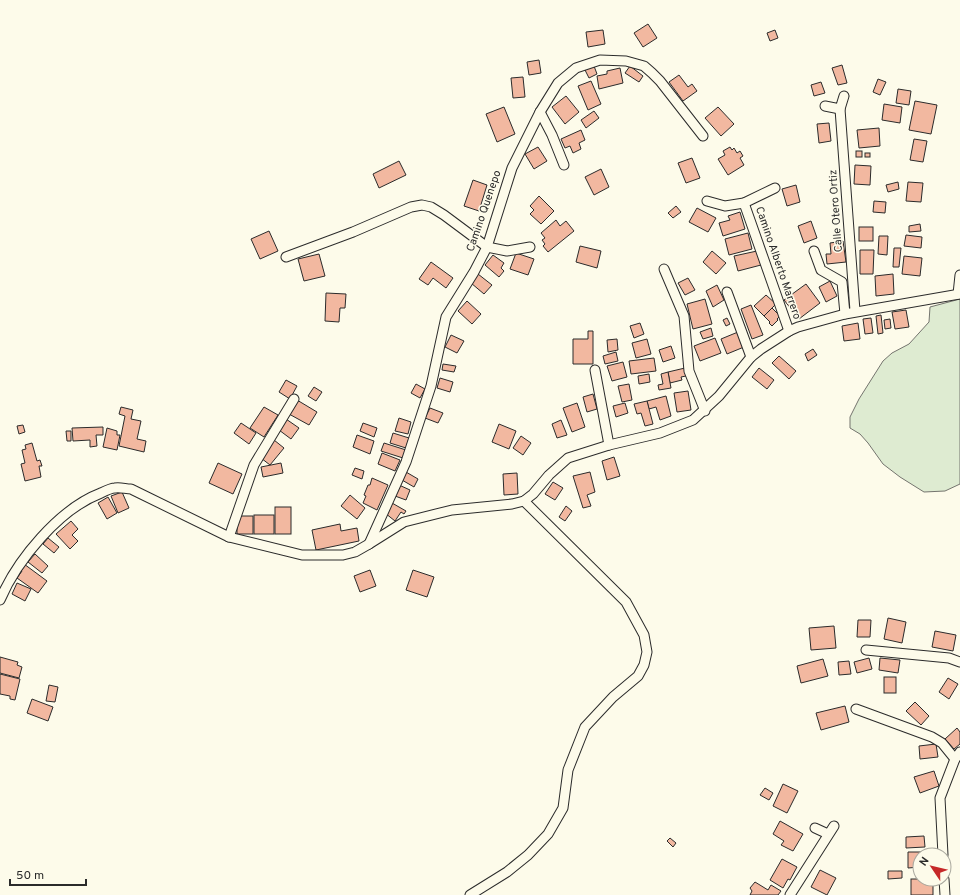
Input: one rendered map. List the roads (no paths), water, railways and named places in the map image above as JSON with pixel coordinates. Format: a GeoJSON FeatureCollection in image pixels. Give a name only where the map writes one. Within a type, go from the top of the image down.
{"type":"FeatureCollection","features":[{"type":"Feature","properties":{"kind":"street","name":"Camino Quenepo"},"geometry":{"type":"LineString","coordinates":[[369,544],[406,462],[432,386],[446,317],[474,272],[487,247],[512,168],[540,112],[558,84],[576,68],[600,60],[626,61],[644,66],[652,72],[703,136]]}},
{"type":"Feature","properties":{"kind":"street"},"geometry":{"type":"LineString","coordinates":[[825,106],[840,109],[844,96]]}},
{"type":"Feature","properties":{"kind":"street","name":"Calle Otero Ortiz"},"geometry":{"type":"LineString","coordinates":[[840,109],[855,311]]}},
{"type":"Feature","properties":{"kind":"street"},"geometry":{"type":"LineString","coordinates":[[540,112],[552,135],[564,165]]}},
{"type":"Feature","properties":{"kind":"street"},"geometry":{"type":"LineString","coordinates":[[707,201],[726,206],[744,203],[775,188]]}},
{"type":"Feature","properties":{"kind":"street","name":"Camino Alberto Marrero"},"geometry":{"type":"LineString","coordinates":[[744,203],[789,331]]}},
{"type":"Feature","properties":{"kind":"street"},"geometry":{"type":"LineString","coordinates":[[286,257],[353,232],[411,207],[422,205],[431,207],[444,215],[487,247],[507,251],[530,247]]}},
{"type":"Feature","properties":{"kind":"street"},"geometry":{"type":"LineString","coordinates":[[814,251],[821,270],[842,282],[845,314]]}},
{"type":"Feature","properties":{"kind":"street"},"geometry":{"type":"LineString","coordinates":[[664,269],[684,316],[689,371],[705,411]]}},
{"type":"Feature","properties":{"kind":"street"},"geometry":{"type":"LineString","coordinates":[[0,600],[6,586],[26,556],[68,512],[83,502],[115,488],[131,489],[229,537],[302,555],[343,555],[355,552],[404,522],[452,510],[512,504],[524,501],[533,494],[548,475],[568,458],[609,445],[675,428],[693,420],[705,411],[719,396],[751,357],[789,331],[855,311],[959,294],[960,275]]}},
{"type":"Feature","properties":{"kind":"street"},"geometry":{"type":"LineString","coordinates":[[727,292],[751,357]]}},
{"type":"Feature","properties":{"kind":"street"},"geometry":{"type":"LineString","coordinates":[[595,370],[609,445]]}},
{"type":"Feature","properties":{"kind":"street"},"geometry":{"type":"LineString","coordinates":[[229,537],[254,465],[294,399]]}},
{"type":"Feature","properties":{"kind":"street"},"geometry":{"type":"LineString","coordinates":[[470,895],[507,872],[528,855],[548,834],[564,808],[568,770],[585,727],[613,697],[638,676],[644,665],[647,652],[644,635],[626,602],[524,501]]}},
{"type":"Feature","properties":{"kind":"street"},"geometry":{"type":"LineString","coordinates":[[866,650],[949,658],[960,662]]}},
{"type":"Feature","properties":{"kind":"street"},"geometry":{"type":"LineString","coordinates":[[856,709],[932,737],[958,756],[940,798],[942,847]]}},
{"type":"Feature","properties":{"kind":"street"},"geometry":{"type":"LineString","coordinates":[[790,895],[834,826]]}},
{"type":"Feature","properties":{"kind":"street"},"geometry":{"type":"LineString","coordinates":[[815,828],[828,834]]}}]}
